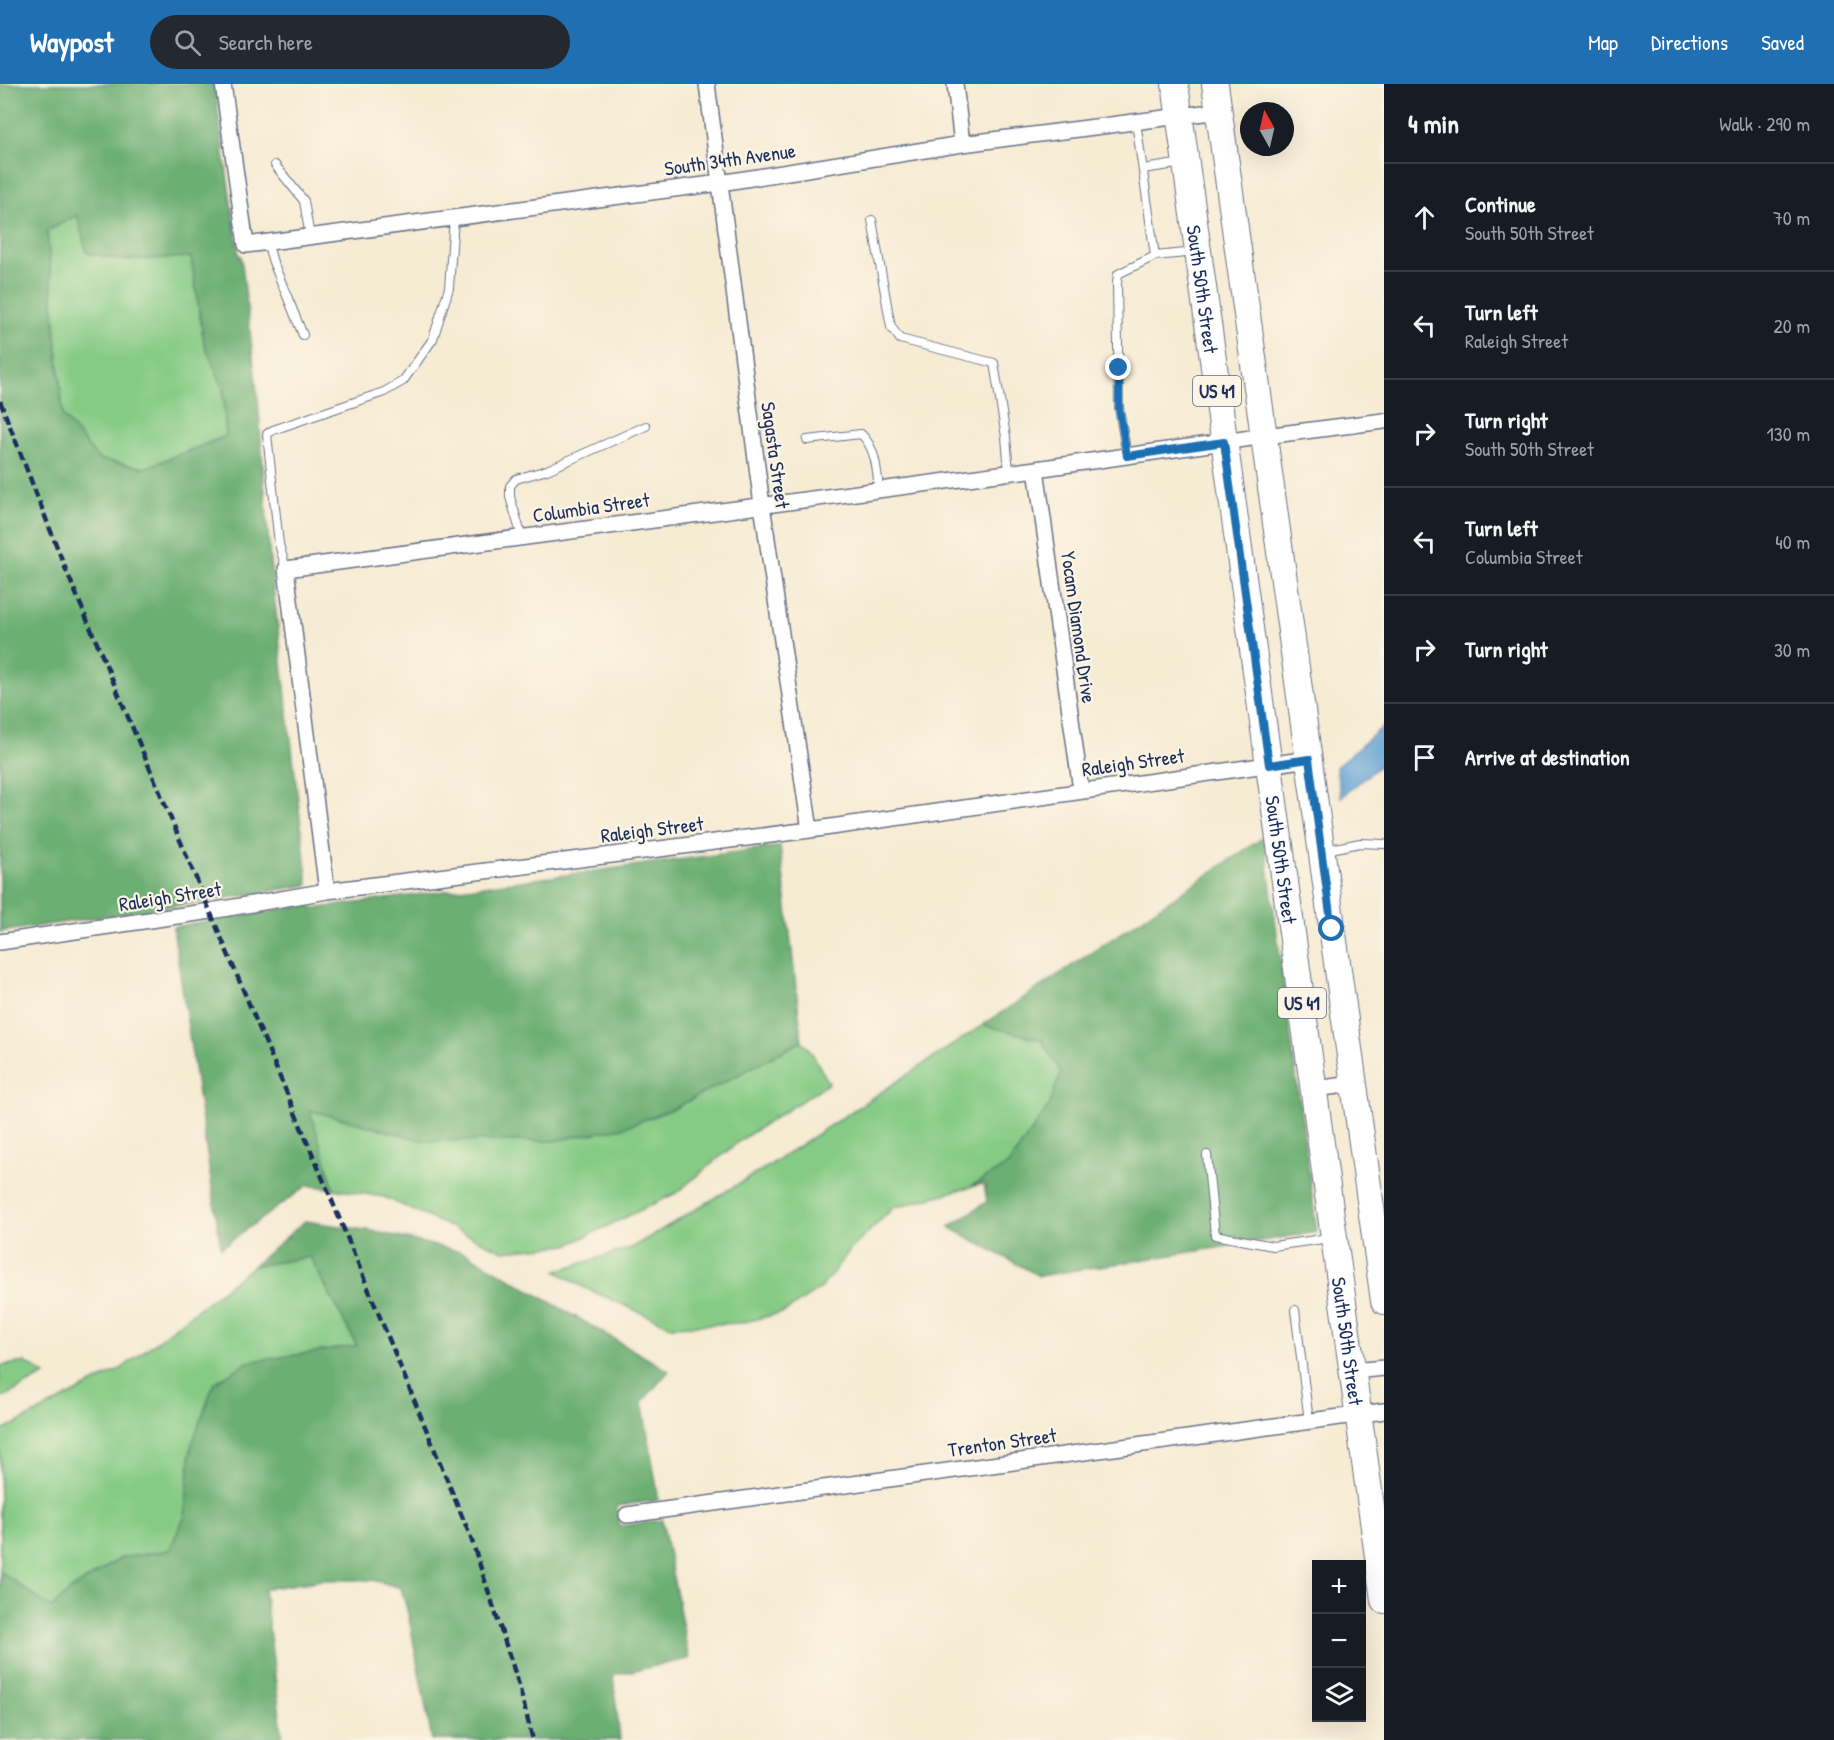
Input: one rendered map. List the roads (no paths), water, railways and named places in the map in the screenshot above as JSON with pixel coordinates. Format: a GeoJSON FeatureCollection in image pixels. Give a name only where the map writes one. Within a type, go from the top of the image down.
{"type":"FeatureCollection","features":[{"type":"Feature","properties":{"kind":"main road","name":"South 50th Street"},"geometry":{"type":"LineString","coordinates":[[1175,84],[1384,1600]]}},
{"type":"Feature","properties":{"kind":"main road","name":"South 50th Street"},"geometry":{"type":"LineString","coordinates":[[1215,84],[1384,1301]]}},
{"type":"Feature","properties":{"kind":"street","name":"South 34th Avenue"},"geometry":{"type":"LineString","coordinates":[[223,84],[246,245],[720,183],[962,144],[1219,111]]}},
{"type":"Feature","properties":{"kind":"street","name":"Sagasta Street"},"geometry":{"type":"LineString","coordinates":[[707,84],[762,505],[810,830]]}},
{"type":"Feature","properties":{"kind":"street"},"geometry":{"type":"LineString","coordinates":[[955,84],[962,144]]}},
{"type":"Feature","properties":{"kind":"street","name":"Columbia Street"},"geometry":{"type":"LineString","coordinates":[[286,569],[1036,469],[1264,436],[1384,422]]}},
{"type":"Feature","properties":{"kind":"street","name":"Yocam Diamond Drive"},"geometry":{"type":"LineString","coordinates":[[1036,469],[1081,790]]}},
{"type":"Feature","properties":{"kind":"street"},"geometry":{"type":"LineString","coordinates":[[286,569],[327,891]]}},
{"type":"Feature","properties":{"kind":"street","name":"Raleigh Street"},"geometry":{"type":"LineString","coordinates":[[0,942],[211,911],[327,891],[810,830],[1309,759]]}},
{"type":"Feature","properties":{"kind":"street"},"geometry":{"type":"LineString","coordinates":[[1314,1089],[1354,1084]]}},
{"type":"Feature","properties":{"kind":"street"},"geometry":{"type":"LineString","coordinates":[[1353,1371],[1384,1368]]}},
{"type":"Feature","properties":{"kind":"street","name":"Trenton Street"},"geometry":{"type":"LineString","coordinates":[[627,1515],[1384,1411]]}},
{"type":"Feature","properties":{"kind":"lane"},"geometry":{"type":"LineString","coordinates":[[1136,122],[1155,256]]}},
{"type":"Feature","properties":{"kind":"lane"},"geometry":{"type":"LineString","coordinates":[[1143,169],[1186,162]]}},
{"type":"Feature","properties":{"kind":"lane"},"geometry":{"type":"LineString","coordinates":[[275,165],[303,201],[310,237]]}},
{"type":"Feature","properties":{"kind":"lane"},"geometry":{"type":"LineString","coordinates":[[286,569],[279,544],[267,434],[384,392],[403,381],[433,339],[449,288],[454,218]]}},
{"type":"Feature","properties":{"kind":"lane"},"geometry":{"type":"LineString","coordinates":[[872,220],[891,327],[900,339],[994,363],[1009,472]]}},
{"type":"Feature","properties":{"kind":"lane"},"geometry":{"type":"LineString","coordinates":[[267,242],[303,335]]}},
{"type":"Feature","properties":{"kind":"lane"},"geometry":{"type":"LineString","coordinates":[[1127,456],[1119,408],[1116,283],[1119,274],[1155,256],[1198,252]]}},
{"type":"Feature","properties":{"kind":"lane"},"geometry":{"type":"LineString","coordinates":[[522,537],[510,497],[510,486],[516,479],[547,470],[646,426]]}},
{"type":"Feature","properties":{"kind":"lane"},"geometry":{"type":"LineString","coordinates":[[807,440],[861,434],[868,441],[875,461],[879,489]]}},
{"type":"Feature","properties":{"kind":"lane"},"geometry":{"type":"LineString","coordinates":[[1322,851],[1360,843],[1384,844]]}},
{"type":"Feature","properties":{"kind":"lane"},"geometry":{"type":"LineString","coordinates":[[1207,1155],[1215,1235],[1273,1246],[1334,1237]]}},
{"type":"Feature","properties":{"kind":"lane"},"geometry":{"type":"LineString","coordinates":[[1295,1310],[1309,1421]]}},
{"type":"Feature","properties":{"kind":"water"},"geometry":{"type":"Polygon","coordinates":[[[1384,726],[1384,762],[1341,797],[1336,767],[1384,726]]]}},
{"type":"Feature","properties":{"kind":"railway"},"geometry":{"type":"LineString","coordinates":[[0,401],[66,570],[328,1191],[471,1538],[518,1682],[533,1740]]}}]}
